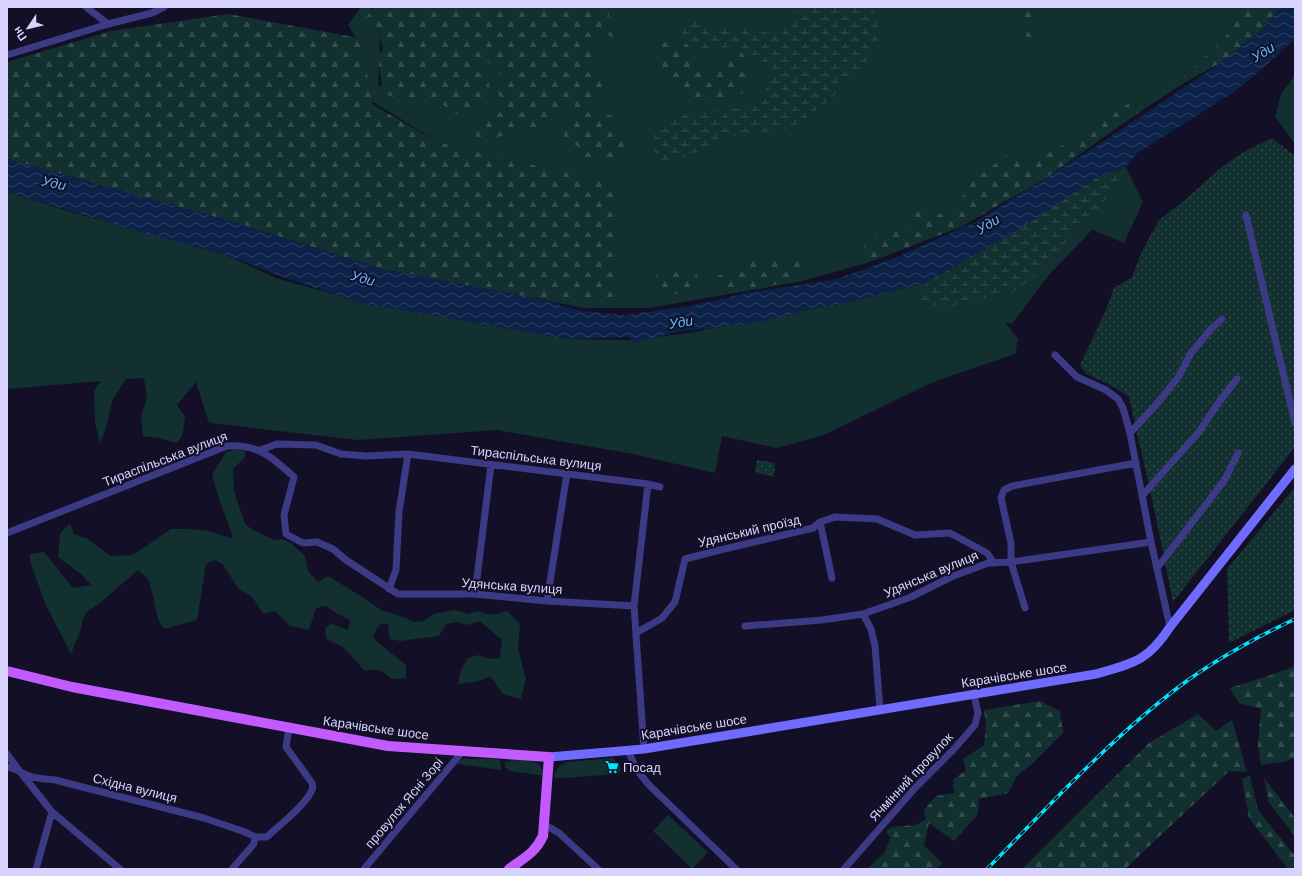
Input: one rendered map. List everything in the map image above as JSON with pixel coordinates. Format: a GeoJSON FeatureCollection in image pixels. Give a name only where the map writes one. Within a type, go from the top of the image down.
{"type":"FeatureCollection","features":[{"type":"Feature","properties":{"kind":"main road","name":"Карачівське шосе"},"geometry":{"type":"LineString","coordinates":[[7,671],[72,687],[388,746],[549,758],[644,749],[1096,674],[1130,664],[1144,657],[1161,641],[1170,626],[1295,469]]}},
{"type":"Feature","properties":{"kind":"main road"},"geometry":{"type":"LineString","coordinates":[[509,869],[530,854],[537,847],[543,836],[549,758]]}},
{"type":"Feature","properties":{"kind":"street"},"geometry":{"type":"LineString","coordinates":[[86,7],[108,24]]}},
{"type":"Feature","properties":{"kind":"street"},"geometry":{"type":"LineString","coordinates":[[7,55],[108,24],[152,13],[164,7]]}},
{"type":"Feature","properties":{"kind":"street"},"geometry":{"type":"LineString","coordinates":[[1246,215],[1295,423]]}},
{"type":"Feature","properties":{"kind":"street"},"geometry":{"type":"LineString","coordinates":[[1130,433],[1179,376],[1192,353],[1211,329],[1222,319]]}},
{"type":"Feature","properties":{"kind":"street"},"geometry":{"type":"LineString","coordinates":[[1056,355],[1077,377],[1106,390],[1118,399],[1123,408],[1130,433],[1151,542],[1170,626]]}},
{"type":"Feature","properties":{"kind":"street"},"geometry":{"type":"LineString","coordinates":[[1142,496],[1199,432],[1219,402],[1237,379]]}},
{"type":"Feature","properties":{"kind":"street","name":"Тираспільська вулиця"},"geometry":{"type":"LineString","coordinates":[[260,450],[276,444],[316,445],[342,454],[366,456],[408,454],[567,473],[648,484],[660,488]]}},
{"type":"Feature","properties":{"kind":"street","name":"Тираспільська вулиця"},"geometry":{"type":"LineString","coordinates":[[7,533],[227,446],[239,445],[260,450],[273,458],[294,476],[284,515],[286,534],[303,543],[317,542],[334,549],[346,560],[389,589]]}},
{"type":"Feature","properties":{"kind":"street"},"geometry":{"type":"LineString","coordinates":[[1157,568],[1224,481],[1238,453]]}},
{"type":"Feature","properties":{"kind":"street"},"geometry":{"type":"LineString","coordinates":[[389,589],[396,570],[399,512],[408,454]]}},
{"type":"Feature","properties":{"kind":"street"},"geometry":{"type":"LineString","coordinates":[[1025,608],[1011,562],[1011,543],[1001,498],[1004,490],[1012,486],[1136,463]]}},
{"type":"Feature","properties":{"kind":"street"},"geometry":{"type":"LineString","coordinates":[[475,594],[491,464]]}},
{"type":"Feature","properties":{"kind":"street"},"geometry":{"type":"LineString","coordinates":[[547,602],[567,473]]}},
{"type":"Feature","properties":{"kind":"street"},"geometry":{"type":"LineString","coordinates":[[644,749],[634,606],[648,484]]}},
{"type":"Feature","properties":{"kind":"street","name":"Удянський проїзд"},"geometry":{"type":"LineString","coordinates":[[636,633],[662,618],[675,602],[685,559],[716,550],[813,528],[820,522],[835,517],[877,520],[915,535],[950,533],[987,552],[994,563]]}},
{"type":"Feature","properties":{"kind":"street"},"geometry":{"type":"LineString","coordinates":[[820,522],[832,578]]}},
{"type":"Feature","properties":{"kind":"street","name":"Удянська вулиця"},"geometry":{"type":"LineString","coordinates":[[745,626],[822,620],[863,614],[911,597],[951,577],[988,563],[1011,562],[1151,542]]}},
{"type":"Feature","properties":{"kind":"street","name":"Удянська вулиця"},"geometry":{"type":"LineString","coordinates":[[389,589],[398,594],[475,594],[547,602],[634,606]]}},
{"type":"Feature","properties":{"kind":"street"},"geometry":{"type":"LineString","coordinates":[[863,614],[871,630],[875,646],[880,710]]}},
{"type":"Feature","properties":{"kind":"street","name":"Ячмінний провулок"},"geometry":{"type":"LineString","coordinates":[[844,869],[914,788],[954,749],[974,725],[978,713],[974,695]]}},
{"type":"Feature","properties":{"kind":"street"},"geometry":{"type":"LineString","coordinates":[[232,869],[253,845],[256,837],[266,837],[269,835],[301,804],[311,792],[313,787],[312,783],[286,747],[289,727]]}},
{"type":"Feature","properties":{"kind":"street"},"geometry":{"type":"LineString","coordinates":[[628,751],[637,770],[649,785],[736,869]]}},
{"type":"Feature","properties":{"kind":"street","name":"провулок Ясні Зорі"},"geometry":{"type":"LineString","coordinates":[[364,869],[462,752]]}},
{"type":"Feature","properties":{"kind":"street"},"geometry":{"type":"LineString","coordinates":[[7,754],[52,812],[117,868]]}},
{"type":"Feature","properties":{"kind":"street","name":"Східна вулиця"},"geometry":{"type":"LineString","coordinates":[[7,767],[18,769],[27,775],[37,778],[55,780],[204,818],[256,837]]}},
{"type":"Feature","properties":{"kind":"street"},"geometry":{"type":"LineString","coordinates":[[36,869],[52,812]]}},
{"type":"Feature","properties":{"kind":"street"},"geometry":{"type":"LineString","coordinates":[[544,824],[559,833],[598,869]]}},
{"type":"Feature","properties":{"kind":"green space"},"geometry":{"type":"Polygon","coordinates":[[[361,7],[371,7],[380,39],[378,85],[400,96],[377,7],[1256,7],[1224,57],[1141,111],[867,263],[798,282],[649,308],[583,308],[538,299],[610,279],[463,148],[438,142],[373,102],[355,37],[348,25],[361,7]]]}},
{"type":"Feature","properties":{"kind":"green space"},"geometry":{"type":"Polygon","coordinates":[[[374,7],[610,7],[609,15],[617,34],[613,39],[606,32],[600,36],[589,62],[599,72],[603,82],[604,96],[596,104],[594,110],[612,116],[612,130],[622,140],[625,152],[617,162],[572,158],[581,148],[565,140],[564,133],[577,100],[590,87],[586,83],[572,96],[549,127],[534,134],[527,133],[524,128],[502,136],[479,140],[472,128],[480,119],[509,108],[495,90],[500,81],[514,68],[506,69],[493,77],[495,64],[482,62],[489,85],[491,100],[477,112],[464,118],[438,101],[430,103],[417,100],[398,100],[383,92],[378,57],[383,49],[378,29],[366,17],[374,7]]]}},
{"type":"Feature","properties":{"kind":"green space"},"geometry":{"type":"Polygon","coordinates":[[[819,7],[870,7],[881,20],[877,45],[870,57],[832,98],[796,125],[775,133],[761,131],[720,139],[681,159],[661,160],[650,145],[658,128],[672,115],[749,107],[761,101],[774,66],[761,66],[733,47],[696,49],[680,31],[683,22],[699,16],[712,33],[722,25],[782,35],[792,13],[819,7]]]}},
{"type":"Feature","properties":{"kind":"green space"},"geometry":{"type":"Polygon","coordinates":[[[1011,7],[1046,7],[1032,16],[1036,54],[1011,7]]]}},
{"type":"Feature","properties":{"kind":"green space"},"geometry":{"type":"Polygon","coordinates":[[[1246,7],[1281,7],[1262,29],[1225,60],[1165,94],[1224,39],[1246,7]]]}},
{"type":"Feature","properties":{"kind":"green space"},"geometry":{"type":"Polygon","coordinates":[[[228,14],[360,38],[373,105],[438,142],[616,185],[613,302],[535,298],[382,269],[237,223],[7,159],[7,62],[111,31],[228,14]]]}},
{"type":"Feature","properties":{"kind":"green space"},"geometry":{"type":"Polygon","coordinates":[[[656,41],[687,44],[701,65],[706,84],[714,80],[712,67],[741,51],[746,59],[747,92],[693,107],[657,72],[656,41]]]}},
{"type":"Feature","properties":{"kind":"green space"},"geometry":{"type":"Polygon","coordinates":[[[1295,75],[1295,144],[1275,117],[1281,94],[1295,75]]]}},
{"type":"Feature","properties":{"kind":"green space"},"geometry":{"type":"Polygon","coordinates":[[[1132,101],[1141,111],[1049,176],[961,227],[867,263],[856,253],[893,222],[899,231],[910,226],[911,214],[920,206],[932,216],[957,209],[967,185],[1005,156],[1024,162],[1080,138],[1132,101]]]}},
{"type":"Feature","properties":{"kind":"green space"},"geometry":{"type":"Polygon","coordinates":[[[1272,138],[1295,156],[1295,447],[1173,602],[1129,397],[1116,388],[1085,373],[1080,365],[1105,312],[1114,288],[1132,277],[1142,251],[1159,220],[1186,199],[1223,166],[1247,150],[1272,138]]]}},
{"type":"Feature","properties":{"kind":"green space"},"geometry":{"type":"Polygon","coordinates":[[[1126,167],[1143,202],[1124,243],[1092,230],[1048,276],[1012,324],[1005,322],[1018,339],[1015,354],[933,382],[824,435],[777,448],[722,436],[715,473],[633,454],[497,430],[358,440],[209,423],[196,382],[177,405],[185,417],[182,437],[176,443],[159,438],[143,436],[141,417],[147,397],[144,378],[126,379],[112,401],[107,425],[100,443],[95,423],[94,391],[101,381],[7,389],[7,192],[71,212],[226,255],[276,278],[340,296],[568,339],[631,340],[689,333],[927,282],[1091,181],[1126,167]]]}},
{"type":"Feature","properties":{"kind":"green space"},"geometry":{"type":"Polygon","coordinates":[[[1126,167],[1100,208],[1069,237],[1040,273],[1015,291],[949,307],[920,304],[927,282],[1042,215],[1096,178],[1126,167]]]}},
{"type":"Feature","properties":{"kind":"green space"},"geometry":{"type":"Polygon","coordinates":[[[801,257],[811,263],[804,277],[759,289],[717,291],[716,276],[745,271],[744,259],[774,260],[801,257]]]}},
{"type":"Feature","properties":{"kind":"green space"},"geometry":{"type":"Polygon","coordinates":[[[696,268],[700,291],[656,296],[656,273],[696,268]]]}},
{"type":"Feature","properties":{"kind":"green space"},"geometry":{"type":"Polygon","coordinates":[[[236,449],[245,451],[245,457],[233,469],[234,491],[245,524],[253,530],[274,540],[283,539],[292,544],[305,556],[308,571],[318,582],[328,576],[382,611],[389,612],[415,622],[424,621],[433,614],[455,610],[468,614],[477,611],[492,615],[507,611],[520,624],[518,649],[526,679],[521,699],[503,694],[490,676],[479,681],[458,684],[461,669],[468,658],[478,655],[490,659],[500,658],[502,640],[480,621],[467,625],[457,622],[446,624],[439,636],[400,641],[390,639],[388,624],[380,624],[373,635],[376,641],[406,665],[406,678],[392,679],[380,670],[365,671],[343,647],[326,639],[325,629],[330,623],[348,630],[350,620],[337,614],[326,606],[316,608],[309,630],[290,626],[275,611],[263,614],[253,598],[238,588],[223,565],[215,560],[206,564],[197,620],[164,629],[158,619],[148,579],[138,570],[100,603],[88,611],[83,618],[81,629],[71,654],[45,603],[30,561],[30,554],[44,552],[73,588],[91,585],[82,575],[58,557],[60,533],[70,523],[74,534],[88,539],[111,556],[133,555],[171,529],[209,531],[233,539],[212,475],[226,452],[236,449]]]}},
{"type":"Feature","properties":{"kind":"green space"},"geometry":{"type":"Polygon","coordinates":[[[757,460],[775,463],[774,477],[755,472],[757,460]]]}},
{"type":"Feature","properties":{"kind":"green space"},"geometry":{"type":"Polygon","coordinates":[[[1295,487],[1295,610],[1229,643],[1227,569],[1295,487]]]}},
{"type":"Feature","properties":{"kind":"green space"},"geometry":{"type":"Polygon","coordinates":[[[1295,666],[1295,758],[1283,762],[1261,765],[1258,745],[1261,709],[1239,703],[1230,688],[1295,666]]]}},
{"type":"Feature","properties":{"kind":"green space"},"geometry":{"type":"Polygon","coordinates":[[[1040,701],[1060,711],[1063,733],[1033,763],[1017,776],[1008,793],[979,799],[978,814],[954,841],[929,823],[924,845],[942,863],[937,869],[867,869],[886,851],[890,838],[886,831],[892,827],[916,825],[926,819],[924,810],[936,796],[954,793],[953,780],[966,770],[963,759],[984,745],[986,725],[984,710],[1040,701]]]}},
{"type":"Feature","properties":{"kind":"green space"},"geometry":{"type":"Polygon","coordinates":[[[1198,714],[1216,731],[1232,720],[1247,772],[1229,771],[1125,869],[1022,869],[1149,743],[1198,714]]]}},
{"type":"Feature","properties":{"kind":"green space"},"geometry":{"type":"Polygon","coordinates":[[[612,758],[619,764],[621,770],[617,774],[554,778],[555,772],[558,768],[566,762],[612,758]]]}},
{"type":"Feature","properties":{"kind":"green space"},"geometry":{"type":"Polygon","coordinates":[[[464,759],[498,759],[501,762],[501,770],[457,764],[459,761],[464,759]]]}},
{"type":"Feature","properties":{"kind":"green space"},"geometry":{"type":"Polygon","coordinates":[[[517,760],[535,762],[541,766],[544,776],[511,771],[505,768],[505,763],[517,760]]]}},
{"type":"Feature","properties":{"kind":"green space"},"geometry":{"type":"Polygon","coordinates":[[[1250,776],[1258,810],[1295,856],[1295,869],[1288,869],[1249,818],[1242,779],[1250,776]]]}},
{"type":"Feature","properties":{"kind":"green space"},"geometry":{"type":"Polygon","coordinates":[[[1264,778],[1295,818],[1295,836],[1269,803],[1264,778]]]}},
{"type":"Feature","properties":{"kind":"green space"},"geometry":{"type":"Polygon","coordinates":[[[668,815],[708,852],[692,869],[653,831],[668,815]]]}},
{"type":"Feature","properties":{"kind":"water","name":"Уди"},"geometry":{"type":"Polygon","coordinates":[[[1281,7],[1295,7],[1295,39],[1260,71],[1234,92],[1136,154],[1126,167],[1096,178],[1042,215],[927,282],[856,301],[808,310],[756,323],[676,332],[634,344],[629,337],[568,339],[361,303],[283,277],[226,255],[155,236],[7,192],[7,159],[237,223],[382,269],[535,298],[581,311],[625,315],[690,306],[747,293],[837,279],[897,257],[975,222],[1095,147],[1225,60],[1262,29],[1281,7]]]}},
{"type":"Feature","properties":{"kind":"railway"},"geometry":{"type":"LineString","coordinates":[[987,869],[1080,774],[1154,706],[1194,676],[1222,658],[1251,641],[1295,619]]}},
{"type":"Feature","properties":{"kind":"place","name":"Посад"},"geometry":{"type":"Point","coordinates":[612,767]}}]}
